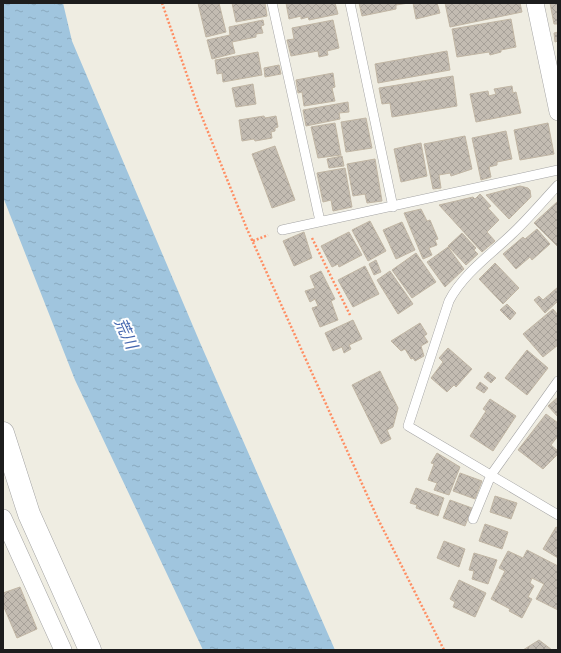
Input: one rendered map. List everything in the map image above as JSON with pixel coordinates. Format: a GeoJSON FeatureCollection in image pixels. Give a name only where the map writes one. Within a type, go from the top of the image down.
{"type":"FeatureCollection","features":[{"type":"Feature","properties":{"kind":"street"},"geometry":{"type":"LineString","coordinates":[[535,3],[558,112]]}},
{"type":"Feature","properties":{"kind":"street"},"geometry":{"type":"LineString","coordinates":[[3,433],[29,514],[90,650]]}},
{"type":"Feature","properties":{"kind":"street"},"geometry":{"type":"LineString","coordinates":[[3,518],[63,650]]}},
{"type":"Feature","properties":{"kind":"lane"},"geometry":{"type":"LineString","coordinates":[[272,3],[320,221]]}},
{"type":"Feature","properties":{"kind":"lane"},"geometry":{"type":"LineString","coordinates":[[350,3],[393,207]]}},
{"type":"Feature","properties":{"kind":"lane"},"geometry":{"type":"LineString","coordinates":[[282,230],[558,170]]}},
{"type":"Feature","properties":{"kind":"lane"},"geometry":{"type":"LineString","coordinates":[[558,185],[513,233],[474,269],[455,290],[449,301],[408,426],[558,515]]}},
{"type":"Feature","properties":{"kind":"lane"},"geometry":{"type":"LineString","coordinates":[[473,520],[491,475],[558,381]]}},
{"type":"Feature","properties":{"kind":"path"},"geometry":{"type":"LineString","coordinates":[[163,4],[198,107],[247,229],[377,517],[444,650]]}},
{"type":"Feature","properties":{"kind":"path"},"geometry":{"type":"LineString","coordinates":[[306,225],[350,315]]}},
{"type":"Feature","properties":{"kind":"water","name":"荒川"},"geometry":{"type":"Polygon","coordinates":[[[3,3],[63,3],[72,41],[201,345],[335,650],[203,650],[75,380],[3,197],[3,3]]]}},
{"type":"Feature","properties":{"kind":"building"},"geometry":{"type":"Polygon","coordinates":[[[198,3],[219,3],[226,32],[206,37],[198,3]]]}},
{"type":"Feature","properties":{"kind":"building"},"geometry":{"type":"Polygon","coordinates":[[[232,3],[265,3],[267,16],[236,22],[232,3]]]}},
{"type":"Feature","properties":{"kind":"building"},"geometry":{"type":"Polygon","coordinates":[[[286,3],[335,3],[338,14],[309,20],[308,17],[301,19],[301,16],[289,19],[286,3]]]}},
{"type":"Feature","properties":{"kind":"building"},"geometry":{"type":"Polygon","coordinates":[[[359,3],[409,3],[396,5],[396,9],[362,16],[359,3]]]}},
{"type":"Feature","properties":{"kind":"building"},"geometry":{"type":"Polygon","coordinates":[[[413,3],[437,3],[440,13],[416,19],[413,3]]]}},
{"type":"Feature","properties":{"kind":"building"},"geometry":{"type":"Polygon","coordinates":[[[445,3],[520,3],[522,12],[450,27],[445,3]]]}},
{"type":"Feature","properties":{"kind":"building"},"geometry":{"type":"Polygon","coordinates":[[[550,3],[558,3],[558,24],[554,24],[550,3]]]}},
{"type":"Feature","properties":{"kind":"building"},"geometry":{"type":"Polygon","coordinates":[[[511,19],[516,47],[501,50],[501,52],[490,55],[489,52],[457,57],[452,29],[511,19]]]}},
{"type":"Feature","properties":{"kind":"building"},"geometry":{"type":"Polygon","coordinates":[[[263,20],[264,25],[261,26],[263,33],[256,34],[256,37],[232,42],[235,53],[212,59],[207,40],[230,35],[229,27],[263,20]]]}},
{"type":"Feature","properties":{"kind":"building"},"geometry":{"type":"Polygon","coordinates":[[[333,20],[339,48],[327,51],[328,55],[319,57],[318,51],[291,56],[287,40],[294,39],[292,28],[333,20]]]}},
{"type":"Feature","properties":{"kind":"building"},"geometry":{"type":"Polygon","coordinates":[[[558,32],[558,41],[555,42],[554,33],[558,32]]]}},
{"type":"Feature","properties":{"kind":"building"},"geometry":{"type":"Polygon","coordinates":[[[447,51],[450,70],[378,83],[375,64],[447,51]]]}},
{"type":"Feature","properties":{"kind":"building"},"geometry":{"type":"Polygon","coordinates":[[[258,52],[262,75],[223,82],[222,73],[217,74],[215,60],[258,52]]]}},
{"type":"Feature","properties":{"kind":"building"},"geometry":{"type":"Polygon","coordinates":[[[279,65],[281,74],[265,77],[264,68],[279,65]]]}},
{"type":"Feature","properties":{"kind":"building"},"geometry":{"type":"Polygon","coordinates":[[[333,73],[335,87],[332,88],[335,101],[304,106],[302,92],[298,93],[296,80],[333,73]]]}},
{"type":"Feature","properties":{"kind":"building"},"geometry":{"type":"Polygon","coordinates":[[[453,76],[457,106],[392,117],[390,103],[382,104],[379,88],[453,76]]]}},
{"type":"Feature","properties":{"kind":"building"},"geometry":{"type":"Polygon","coordinates":[[[253,84],[256,104],[236,107],[232,88],[253,84]]]}},
{"type":"Feature","properties":{"kind":"building"},"geometry":{"type":"Polygon","coordinates":[[[512,86],[513,93],[516,92],[521,113],[476,122],[470,94],[488,91],[489,96],[496,94],[494,89],[512,86]]]}},
{"type":"Feature","properties":{"kind":"building"},"geometry":{"type":"Polygon","coordinates":[[[348,102],[349,112],[339,113],[340,119],[306,126],[303,110],[348,102]]]}},
{"type":"Feature","properties":{"kind":"building"},"geometry":{"type":"Polygon","coordinates":[[[264,116],[265,118],[276,116],[278,127],[275,128],[275,131],[271,132],[272,138],[255,141],[254,139],[242,141],[239,120],[264,116]]]}},
{"type":"Feature","properties":{"kind":"building"},"geometry":{"type":"Polygon","coordinates":[[[366,118],[372,148],[346,152],[341,122],[366,118]]]}},
{"type":"Feature","properties":{"kind":"building"},"geometry":{"type":"Polygon","coordinates":[[[335,123],[341,155],[318,158],[311,127],[335,123]]]}},
{"type":"Feature","properties":{"kind":"building"},"geometry":{"type":"Polygon","coordinates":[[[548,123],[554,154],[520,160],[514,130],[548,123]]]}},
{"type":"Feature","properties":{"kind":"building"},"geometry":{"type":"Polygon","coordinates":[[[506,131],[512,159],[497,162],[497,165],[489,167],[491,177],[481,180],[472,138],[506,131]]]}},
{"type":"Feature","properties":{"kind":"building"},"geometry":{"type":"Polygon","coordinates":[[[465,136],[472,169],[451,176],[450,173],[439,175],[441,188],[433,189],[424,144],[465,136]]]}},
{"type":"Feature","properties":{"kind":"building"},"geometry":{"type":"Polygon","coordinates":[[[421,143],[427,176],[401,182],[394,149],[421,143]]]}},
{"type":"Feature","properties":{"kind":"building"},"geometry":{"type":"Polygon","coordinates":[[[275,146],[295,200],[272,208],[252,154],[275,146]]]}},
{"type":"Feature","properties":{"kind":"building"},"geometry":{"type":"Polygon","coordinates":[[[342,156],[344,166],[329,168],[327,159],[342,156]]]}},
{"type":"Feature","properties":{"kind":"building"},"geometry":{"type":"Polygon","coordinates":[[[375,159],[382,201],[367,203],[365,194],[353,196],[347,164],[375,159]]]}},
{"type":"Feature","properties":{"kind":"building"},"geometry":{"type":"Polygon","coordinates":[[[345,168],[352,207],[333,211],[331,200],[323,202],[317,173],[345,168]]]}},
{"type":"Feature","properties":{"kind":"building"},"geometry":{"type":"Polygon","coordinates":[[[520,186],[530,190],[531,197],[509,219],[486,195],[520,186]]]}},
{"type":"Feature","properties":{"kind":"building"},"geometry":{"type":"Polygon","coordinates":[[[480,194],[491,206],[488,208],[499,220],[487,232],[495,241],[482,252],[439,205],[473,197],[475,199],[480,194]]]}},
{"type":"Feature","properties":{"kind":"building"},"geometry":{"type":"Polygon","coordinates":[[[558,201],[558,247],[534,223],[558,201]]]}},
{"type":"Feature","properties":{"kind":"building"},"geometry":{"type":"Polygon","coordinates":[[[421,209],[427,221],[430,220],[438,239],[435,240],[437,245],[429,248],[432,255],[423,259],[404,213],[421,209]]]}},
{"type":"Feature","properties":{"kind":"building"},"geometry":{"type":"Polygon","coordinates":[[[370,221],[386,251],[368,261],[352,230],[370,221]]]}},
{"type":"Feature","properties":{"kind":"building"},"geometry":{"type":"Polygon","coordinates":[[[402,222],[415,250],[396,259],[383,230],[402,222]]]}},
{"type":"Feature","properties":{"kind":"building"},"geometry":{"type":"Polygon","coordinates":[[[537,229],[550,244],[532,260],[530,257],[516,269],[503,254],[523,237],[525,239],[537,229]]]}},
{"type":"Feature","properties":{"kind":"building"},"geometry":{"type":"Polygon","coordinates":[[[304,232],[312,258],[294,266],[283,241],[304,232]]]}},
{"type":"Feature","properties":{"kind":"building"},"geometry":{"type":"Polygon","coordinates":[[[349,232],[362,255],[339,267],[338,264],[332,267],[321,246],[349,232]]]}},
{"type":"Feature","properties":{"kind":"building"},"geometry":{"type":"Polygon","coordinates":[[[462,233],[476,248],[474,250],[478,254],[466,265],[448,246],[462,233]]]}},
{"type":"Feature","properties":{"kind":"building"},"geometry":{"type":"Polygon","coordinates":[[[448,247],[464,269],[445,287],[427,262],[448,247]]]}},
{"type":"Feature","properties":{"kind":"building"},"geometry":{"type":"Polygon","coordinates":[[[416,253],[436,282],[412,298],[392,270],[416,253]]]}},
{"type":"Feature","properties":{"kind":"building"},"geometry":{"type":"Polygon","coordinates":[[[376,260],[381,272],[374,275],[369,264],[376,260]]]}},
{"type":"Feature","properties":{"kind":"building"},"geometry":{"type":"Polygon","coordinates":[[[495,263],[519,288],[503,304],[479,279],[495,263]]]}},
{"type":"Feature","properties":{"kind":"building"},"geometry":{"type":"Polygon","coordinates":[[[365,266],[379,294],[353,307],[338,280],[365,266]]]}},
{"type":"Feature","properties":{"kind":"building"},"geometry":{"type":"Polygon","coordinates":[[[321,271],[335,299],[331,301],[338,320],[320,327],[312,308],[318,306],[315,299],[310,302],[305,291],[315,288],[310,276],[321,271]]]}},
{"type":"Feature","properties":{"kind":"building"},"geometry":{"type":"Polygon","coordinates":[[[390,271],[413,304],[398,314],[377,280],[390,271]]]}},
{"type":"Feature","properties":{"kind":"building"},"geometry":{"type":"Polygon","coordinates":[[[558,287],[558,301],[545,313],[534,300],[539,296],[543,300],[558,287]]]}},
{"type":"Feature","properties":{"kind":"building"},"geometry":{"type":"Polygon","coordinates":[[[507,304],[516,313],[510,320],[500,310],[507,304]]]}},
{"type":"Feature","properties":{"kind":"building"},"geometry":{"type":"Polygon","coordinates":[[[553,309],[558,315],[558,345],[543,357],[523,334],[553,309]]]}},
{"type":"Feature","properties":{"kind":"building"},"geometry":{"type":"Polygon","coordinates":[[[353,320],[362,339],[349,345],[351,349],[344,353],[342,347],[333,351],[325,333],[353,320]]]}},
{"type":"Feature","properties":{"kind":"building"},"geometry":{"type":"Polygon","coordinates":[[[420,323],[427,334],[424,336],[428,342],[421,346],[424,356],[415,361],[413,358],[411,359],[405,349],[401,351],[391,341],[420,323]]]}},
{"type":"Feature","properties":{"kind":"building"},"geometry":{"type":"Polygon","coordinates":[[[448,348],[472,369],[456,387],[454,385],[447,392],[431,378],[443,362],[439,358],[448,348]]]}},
{"type":"Feature","properties":{"kind":"building"},"geometry":{"type":"Polygon","coordinates":[[[527,350],[548,368],[527,395],[505,378],[527,350]]]}},
{"type":"Feature","properties":{"kind":"building"},"geometry":{"type":"Polygon","coordinates":[[[380,371],[398,408],[393,427],[387,430],[391,439],[381,444],[352,385],[380,371]]]}},
{"type":"Feature","properties":{"kind":"building"},"geometry":{"type":"Polygon","coordinates":[[[488,372],[496,378],[491,383],[484,377],[488,372]]]}},
{"type":"Feature","properties":{"kind":"building"},"geometry":{"type":"Polygon","coordinates":[[[480,382],[488,388],[484,393],[476,388],[480,382]]]}},
{"type":"Feature","properties":{"kind":"building"},"geometry":{"type":"Polygon","coordinates":[[[558,397],[558,417],[548,406],[558,397]]]}},
{"type":"Feature","properties":{"kind":"building"},"geometry":{"type":"Polygon","coordinates":[[[490,399],[516,416],[493,451],[470,436],[486,411],[483,409],[490,399]]]}},
{"type":"Feature","properties":{"kind":"building"},"geometry":{"type":"Polygon","coordinates":[[[546,414],[558,423],[558,436],[551,445],[558,451],[558,454],[543,469],[518,450],[546,414]]]}},
{"type":"Feature","properties":{"kind":"building"},"geometry":{"type":"Polygon","coordinates":[[[437,453],[460,467],[449,495],[434,490],[437,483],[428,480],[434,464],[431,463],[437,453]]]}},
{"type":"Feature","properties":{"kind":"building"},"geometry":{"type":"Polygon","coordinates":[[[460,473],[482,481],[475,499],[453,491],[460,473]]]}},
{"type":"Feature","properties":{"kind":"building"},"geometry":{"type":"Polygon","coordinates":[[[416,488],[444,498],[438,516],[416,508],[417,505],[410,503],[416,488]]]}},
{"type":"Feature","properties":{"kind":"building"},"geometry":{"type":"Polygon","coordinates":[[[495,496],[517,503],[511,519],[490,512],[495,496]]]}},
{"type":"Feature","properties":{"kind":"building"},"geometry":{"type":"Polygon","coordinates":[[[450,500],[472,508],[465,526],[443,518],[450,500]]]}},
{"type":"Feature","properties":{"kind":"building"},"geometry":{"type":"Polygon","coordinates":[[[485,524],[508,532],[502,549],[479,541],[485,524]]]}},
{"type":"Feature","properties":{"kind":"building"},"geometry":{"type":"Polygon","coordinates":[[[556,527],[558,528],[558,558],[543,549],[556,527]]]}},
{"type":"Feature","properties":{"kind":"building"},"geometry":{"type":"Polygon","coordinates":[[[444,541],[465,549],[459,567],[437,558],[444,541]]]}},
{"type":"Feature","properties":{"kind":"building"},"geometry":{"type":"Polygon","coordinates":[[[527,550],[558,566],[558,610],[536,599],[544,584],[532,578],[530,583],[534,586],[528,597],[532,599],[522,618],[509,611],[510,609],[491,599],[505,571],[499,568],[508,551],[523,558],[527,550]]]}},
{"type":"Feature","properties":{"kind":"building"},"geometry":{"type":"Polygon","coordinates":[[[474,553],[497,560],[488,584],[472,579],[474,571],[469,570],[474,553]]]}},
{"type":"Feature","properties":{"kind":"building"},"geometry":{"type":"Polygon","coordinates":[[[459,580],[486,593],[475,617],[453,607],[455,602],[450,599],[459,580]]]}},
{"type":"Feature","properties":{"kind":"building"},"geometry":{"type":"Polygon","coordinates":[[[20,587],[37,629],[17,638],[3,605],[3,593],[20,587]]]}},
{"type":"Feature","properties":{"kind":"building"},"geometry":{"type":"Polygon","coordinates":[[[539,640],[552,650],[523,650],[539,640]]]}}]}
